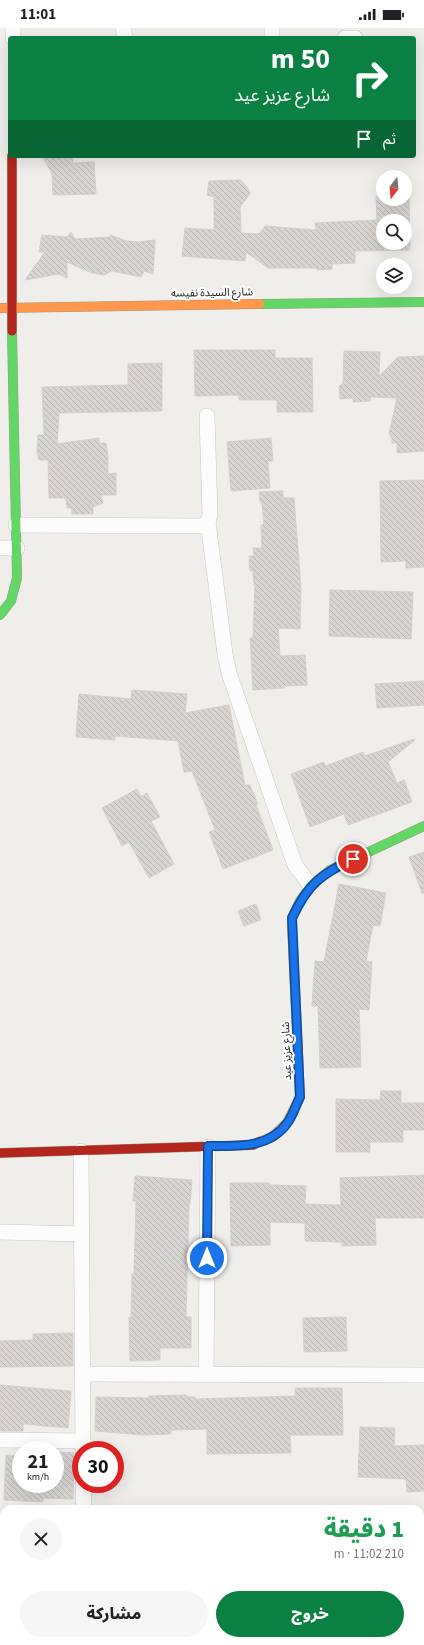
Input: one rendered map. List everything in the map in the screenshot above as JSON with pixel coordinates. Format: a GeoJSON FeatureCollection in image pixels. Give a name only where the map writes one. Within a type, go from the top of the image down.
{"type":"FeatureCollection","features":[{"type":"Feature","properties":{"kind":"street"},"geometry":{"type":"LineString","coordinates":[[0,615],[11,601],[17,578],[11,307],[12,158]]}},
{"type":"Feature","properties":{"kind":"street","name":"شارع السيدة نفيسه"},"geometry":{"type":"LineString","coordinates":[[0,308],[424,302]]}},
{"type":"Feature","properties":{"kind":"street"},"geometry":{"type":"LineString","coordinates":[[207,416],[210,515],[208,522],[225,654],[229,673],[296,865],[311,886]]}},
{"type":"Feature","properties":{"kind":"street"},"geometry":{"type":"LineString","coordinates":[[16,525],[201,526],[208,522]]}},
{"type":"Feature","properties":{"kind":"street"},"geometry":{"type":"LineString","coordinates":[[0,548],[17,548]]}},
{"type":"Feature","properties":{"kind":"street","name":"شارع عزيز عيد"},"geometry":{"type":"LineString","coordinates":[[0,1154],[253,1145],[272,1137],[288,1123],[300,1097],[292,918],[300,901],[311,886],[330,870],[424,826]]}},
{"type":"Feature","properties":{"kind":"street"},"geometry":{"type":"LineString","coordinates":[[206,1374],[208,1146]]}},
{"type":"Feature","properties":{"kind":"street"},"geometry":{"type":"LineString","coordinates":[[81,1151],[83,1441]]}},
{"type":"Feature","properties":{"kind":"street"},"geometry":{"type":"LineString","coordinates":[[0,1232],[82,1234]]}},
{"type":"Feature","properties":{"kind":"street"},"geometry":{"type":"LineString","coordinates":[[83,1374],[424,1375]]}},
{"type":"Feature","properties":{"kind":"street"},"geometry":{"type":"LineString","coordinates":[[0,1440],[72,1444]]}},
{"type":"Feature","properties":{"kind":"street"},"geometry":{"type":"LineString","coordinates":[[83,1493],[84,1505]]}},
{"type":"Feature","properties":{"kind":"building"},"geometry":{"type":"Polygon","coordinates":[[[43,158],[73,158],[73,163],[94,162],[96,194],[53,195],[52,174],[43,158]]]}},
{"type":"Feature","properties":{"kind":"building"},"geometry":{"type":"Polygon","coordinates":[[[241,180],[248,188],[250,194],[240,207],[241,233],[259,234],[265,226],[316,230],[315,223],[376,220],[376,250],[410,250],[355,251],[355,263],[332,264],[332,269],[317,270],[317,268],[268,268],[246,252],[245,261],[182,256],[185,228],[214,230],[214,197],[207,195],[209,181],[241,180]]]}},
{"type":"Feature","properties":{"kind":"building"},"geometry":{"type":"Polygon","coordinates":[[[376,206],[409,206],[409,214],[377,214],[376,206]]]}},
{"type":"Feature","properties":{"kind":"building"},"geometry":{"type":"Polygon","coordinates":[[[71,232],[75,239],[110,237],[110,235],[127,241],[138,242],[155,240],[153,274],[144,271],[141,277],[112,271],[104,275],[92,273],[67,262],[67,278],[59,274],[25,280],[45,252],[39,252],[42,235],[67,237],[71,232]]]}},
{"type":"Feature","properties":{"kind":"building"},"geometry":{"type":"Polygon","coordinates":[[[194,350],[275,350],[275,358],[312,358],[313,412],[277,412],[277,400],[239,400],[239,395],[195,396],[194,350]]]}},
{"type":"Feature","properties":{"kind":"building"},"geometry":{"type":"Polygon","coordinates":[[[344,351],[380,352],[379,376],[398,357],[424,356],[424,451],[397,453],[397,443],[392,443],[392,438],[389,434],[397,398],[371,397],[370,401],[353,402],[353,398],[340,399],[339,386],[343,384],[344,351]]]}},
{"type":"Feature","properties":{"kind":"building"},"geometry":{"type":"Polygon","coordinates":[[[162,363],[162,411],[59,413],[57,444],[99,438],[99,443],[106,443],[108,474],[116,473],[116,495],[101,495],[103,503],[93,507],[93,514],[72,514],[72,508],[67,508],[66,498],[49,498],[48,460],[39,460],[37,452],[38,435],[44,435],[42,387],[128,385],[128,364],[162,363]]]}},
{"type":"Feature","properties":{"kind":"building"},"geometry":{"type":"Polygon","coordinates":[[[271,438],[273,461],[268,461],[270,488],[231,491],[227,442],[271,438]]]}},
{"type":"Feature","properties":{"kind":"building"},"geometry":{"type":"Polygon","coordinates":[[[424,480],[424,567],[406,568],[406,561],[381,562],[380,481],[424,480]]]}},
{"type":"Feature","properties":{"kind":"building"},"geometry":{"type":"Polygon","coordinates":[[[283,491],[283,498],[294,498],[301,588],[300,629],[278,628],[280,656],[305,655],[307,685],[253,690],[250,638],[253,638],[255,585],[253,571],[250,571],[249,556],[254,556],[253,548],[262,548],[261,525],[264,524],[259,492],[283,491]]]}},
{"type":"Feature","properties":{"kind":"building"},"geometry":{"type":"Polygon","coordinates":[[[330,590],[413,592],[411,639],[329,636],[330,590]]]}},
{"type":"Feature","properties":{"kind":"building"},"geometry":{"type":"Polygon","coordinates":[[[424,681],[424,705],[377,708],[375,684],[424,681]]]}},
{"type":"Feature","properties":{"kind":"building"},"geometry":{"type":"Polygon","coordinates":[[[132,690],[187,694],[185,713],[229,705],[245,785],[250,785],[258,804],[256,805],[273,850],[223,869],[209,832],[215,830],[192,771],[184,772],[178,741],[115,736],[115,740],[76,737],[79,694],[131,699],[132,690]]]}},
{"type":"Feature","properties":{"kind":"building"},"geometry":{"type":"Polygon","coordinates":[[[414,739],[415,740],[388,762],[397,783],[404,780],[412,802],[348,825],[344,814],[310,827],[291,774],[324,762],[325,766],[363,752],[365,756],[414,739]]]}},
{"type":"Feature","properties":{"kind":"building"},"geometry":{"type":"Polygon","coordinates":[[[137,789],[141,797],[147,793],[160,817],[151,821],[174,864],[149,878],[129,842],[122,846],[102,808],[137,789]]]}},
{"type":"Feature","properties":{"kind":"building"},"geometry":{"type":"Polygon","coordinates":[[[424,852],[424,893],[422,893],[409,857],[424,852]]]}},
{"type":"Feature","properties":{"kind":"building"},"geometry":{"type":"Polygon","coordinates":[[[339,884],[386,893],[380,926],[373,925],[366,961],[372,962],[369,1010],[359,1009],[361,1067],[320,1068],[318,1006],[312,1006],[315,961],[324,962],[339,884]]]}},
{"type":"Feature","properties":{"kind":"building"},"geometry":{"type":"Polygon","coordinates":[[[256,904],[261,920],[244,926],[238,911],[256,904]]]}},
{"type":"Feature","properties":{"kind":"building"},"geometry":{"type":"Polygon","coordinates":[[[381,1091],[401,1091],[401,1103],[424,1103],[424,1130],[403,1130],[403,1142],[370,1142],[370,1152],[336,1152],[336,1099],[380,1100],[381,1091]]]}},
{"type":"Feature","properties":{"kind":"building"},"geometry":{"type":"Polygon","coordinates":[[[424,1175],[424,1218],[375,1218],[376,1245],[342,1246],[342,1242],[305,1241],[305,1223],[270,1222],[270,1245],[231,1246],[230,1183],[269,1183],[269,1185],[306,1186],[305,1204],[341,1205],[340,1178],[424,1175]]]}},
{"type":"Feature","properties":{"kind":"building"},"geometry":{"type":"Polygon","coordinates":[[[135,1176],[192,1180],[189,1204],[186,1317],[191,1317],[191,1348],[160,1348],[160,1360],[130,1361],[129,1317],[131,1317],[132,1274],[134,1274],[136,1201],[133,1201],[135,1176]]]}},
{"type":"Feature","properties":{"kind":"building"},"geometry":{"type":"Polygon","coordinates":[[[346,1317],[347,1351],[304,1352],[303,1318],[346,1317]]]}},
{"type":"Feature","properties":{"kind":"building"},"geometry":{"type":"Polygon","coordinates":[[[73,1333],[73,1366],[0,1367],[0,1341],[33,1340],[33,1334],[73,1333]]]}},
{"type":"Feature","properties":{"kind":"building"},"geometry":{"type":"Polygon","coordinates":[[[0,1385],[71,1391],[68,1428],[23,1424],[23,1431],[0,1431],[0,1385]]]}},
{"type":"Feature","properties":{"kind":"building"},"geometry":{"type":"Polygon","coordinates":[[[295,1388],[342,1388],[343,1435],[290,1435],[291,1453],[207,1454],[207,1429],[171,1430],[171,1434],[144,1435],[95,1431],[96,1397],[149,1398],[148,1396],[186,1395],[187,1397],[195,1397],[195,1399],[295,1396],[295,1388]]]}},
{"type":"Feature","properties":{"kind":"building"},"geometry":{"type":"Polygon","coordinates":[[[360,1427],[395,1428],[394,1446],[424,1445],[424,1491],[407,1492],[406,1479],[358,1477],[360,1427]]]}},
{"type":"Feature","properties":{"kind":"building"},"geometry":{"type":"Polygon","coordinates":[[[64,1452],[72,1453],[73,1499],[43,1498],[43,1502],[4,1500],[6,1455],[12,1455],[12,1493],[64,1493],[64,1452]]]}},
{"type":"Feature","properties":{"kind":"traffic: fast"},"geometry":{"type":"LineString","coordinates":[[260,304],[424,302]]}},
{"type":"Feature","properties":{"kind":"traffic: fast"},"geometry":{"type":"LineString","coordinates":[[0,615],[11,601],[17,578],[12,331]]}},
{"type":"Feature","properties":{"kind":"traffic: fast"},"geometry":{"type":"LineString","coordinates":[[292,925],[292,918],[300,901],[311,886],[330,870],[424,826]]}},
{"type":"Feature","properties":{"kind":"traffic: slow"},"geometry":{"type":"LineString","coordinates":[[0,308],[260,304]]}},
{"type":"Feature","properties":{"kind":"traffic: slow"},"geometry":{"type":"LineString","coordinates":[[259,1142],[272,1137],[287,1123],[300,1097],[292,925]]}},
{"type":"Feature","properties":{"kind":"traffic: jam"},"geometry":{"type":"LineString","coordinates":[[12,158],[12,331]]}},
{"type":"Feature","properties":{"kind":"traffic: jam"},"geometry":{"type":"LineString","coordinates":[[0,1153],[253,1145],[259,1142]]}},
{"type":"Feature","properties":{"kind":"route"},"geometry":{"type":"LineString","coordinates":[[207,1258],[208,1146],[253,1145],[272,1137],[288,1123],[300,1097],[300,1068],[292,918],[300,901],[311,886],[330,870],[353,859]]}}]}
